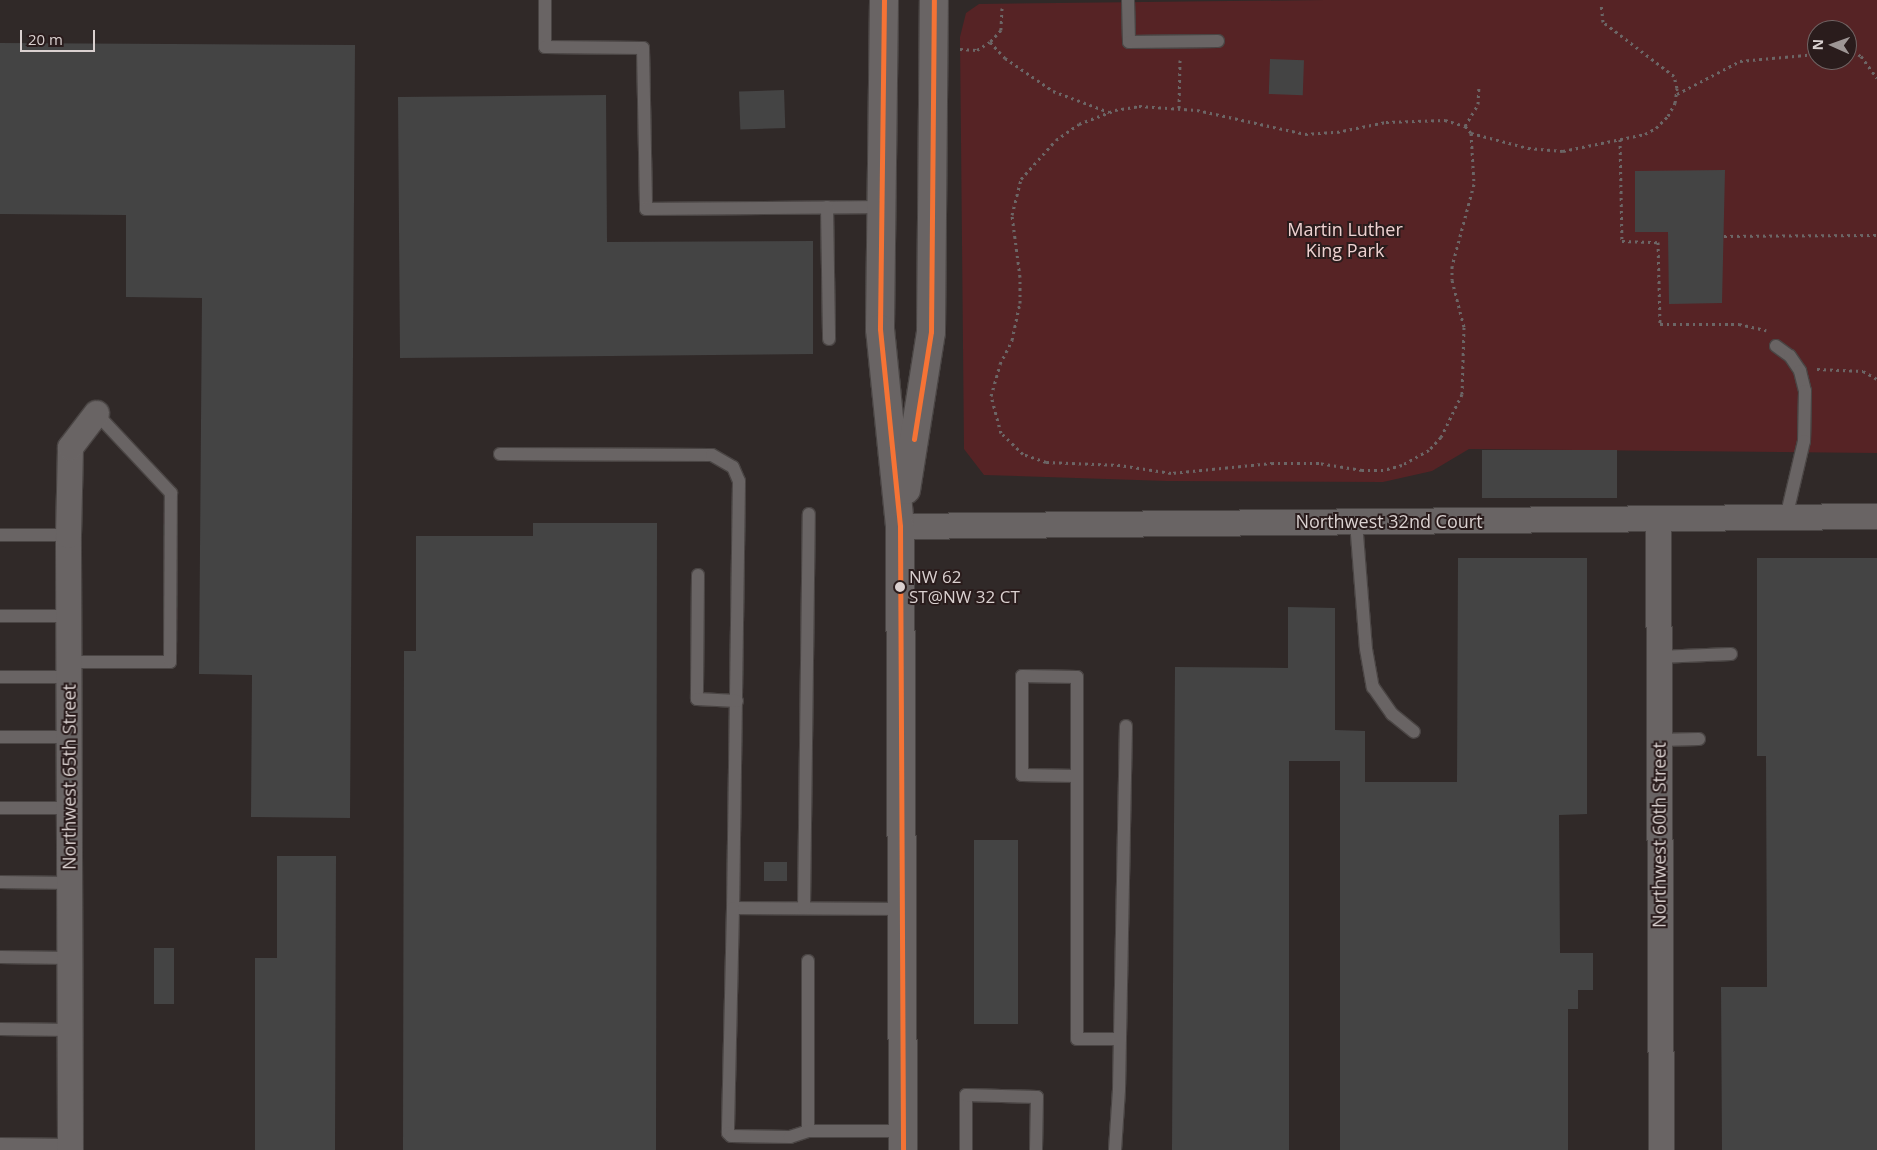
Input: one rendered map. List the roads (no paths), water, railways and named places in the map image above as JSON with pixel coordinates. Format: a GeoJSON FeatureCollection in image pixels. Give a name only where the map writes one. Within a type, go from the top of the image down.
{"type":"FeatureCollection","features":[{"type":"Feature","properties":{"kind":"main road"},"geometry":{"type":"LineString","coordinates":[[884,0],[880,328],[900,526],[903,1140]]}},
{"type":"Feature","properties":{"kind":"main road"},"geometry":{"type":"LineString","coordinates":[[900,526],[931,332],[934,0]]}},
{"type":"Feature","properties":{"kind":"street","name":"Northwest 65th Street"},"geometry":{"type":"LineString","coordinates":[[70,1147],[68,534],[70,447],[96,413]]}},
{"type":"Feature","properties":{"kind":"street","name":"Northwest 32nd Court"},"geometry":{"type":"LineString","coordinates":[[900,526],[1877,516]]}},
{"type":"Feature","properties":{"kind":"street","name":"Northwest 60th Street"},"geometry":{"type":"LineString","coordinates":[[1658,519],[1661,1150]]}},
{"type":"Feature","properties":{"kind":"lane"},"geometry":{"type":"LineString","coordinates":[[545,0],[545,47],[643,48],[646,209],[882,206]]}},
{"type":"Feature","properties":{"kind":"lane"},"geometry":{"type":"LineString","coordinates":[[1128,0],[1130,42],[1218,41]]}},
{"type":"Feature","properties":{"kind":"lane"},"geometry":{"type":"LineString","coordinates":[[827,207],[829,339]]}},
{"type":"Feature","properties":{"kind":"lane"},"geometry":{"type":"LineString","coordinates":[[1776,346],[1790,356],[1800,371],[1805,391],[1804,441],[1786,518]]}},
{"type":"Feature","properties":{"kind":"lane"},"geometry":{"type":"LineString","coordinates":[[0,678],[68,670],[170,662],[171,493],[96,413]]}},
{"type":"Feature","properties":{"kind":"lane"},"geometry":{"type":"LineString","coordinates":[[500,454],[712,455],[733,467],[739,481],[737,701],[728,1133],[732,1136],[790,1137],[808,1131],[903,1140]]}},
{"type":"Feature","properties":{"kind":"lane"},"geometry":{"type":"LineString","coordinates":[[804,908],[809,514]]}},
{"type":"Feature","properties":{"kind":"lane"},"geometry":{"type":"LineString","coordinates":[[1356,522],[1366,649],[1373,687],[1392,714],[1414,732]]}},
{"type":"Feature","properties":{"kind":"lane"},"geometry":{"type":"LineString","coordinates":[[0,535],[68,534]]}},
{"type":"Feature","properties":{"kind":"lane"},"geometry":{"type":"LineString","coordinates":[[698,575],[697,699],[737,701]]}},
{"type":"Feature","properties":{"kind":"lane"},"geometry":{"type":"LineString","coordinates":[[0,616],[68,616]]}},
{"type":"Feature","properties":{"kind":"lane"},"geometry":{"type":"LineString","coordinates":[[1658,656],[1731,654]]}},
{"type":"Feature","properties":{"kind":"lane"},"geometry":{"type":"LineString","coordinates":[[1077,776],[1022,775],[1022,676],[1077,677],[1077,776],[1077,1039],[1120,1039]]}},
{"type":"Feature","properties":{"kind":"lane"},"geometry":{"type":"LineString","coordinates":[[1115,1150],[1120,1039],[1126,726]]}},
{"type":"Feature","properties":{"kind":"lane"},"geometry":{"type":"LineString","coordinates":[[0,737],[68,737]]}},
{"type":"Feature","properties":{"kind":"lane"},"geometry":{"type":"LineString","coordinates":[[1659,740],[1699,739]]}},
{"type":"Feature","properties":{"kind":"lane"},"geometry":{"type":"LineString","coordinates":[[0,808],[69,808]]}},
{"type":"Feature","properties":{"kind":"lane"},"geometry":{"type":"LineString","coordinates":[[0,882],[69,883]]}},
{"type":"Feature","properties":{"kind":"lane"},"geometry":{"type":"LineString","coordinates":[[733,908],[902,909]]}},
{"type":"Feature","properties":{"kind":"lane"},"geometry":{"type":"LineString","coordinates":[[0,957],[69,958]]}},
{"type":"Feature","properties":{"kind":"lane"},"geometry":{"type":"LineString","coordinates":[[808,961],[808,1131]]}},
{"type":"Feature","properties":{"kind":"lane"},"geometry":{"type":"LineString","coordinates":[[0,1029],[69,1030]]}},
{"type":"Feature","properties":{"kind":"lane"},"geometry":{"type":"LineString","coordinates":[[966,1150],[966,1096],[1037,1097],[1036,1150]]}},
{"type":"Feature","properties":{"kind":"lane"},"geometry":{"type":"LineString","coordinates":[[0,1144],[70,1147]]}},
{"type":"Feature","properties":{"kind":"place","name":"NW 62 ST@NW 32 CT"},"geometry":{"type":"Point","coordinates":[900,587]}},
{"type":"Feature","properties":{"kind":"park label","name":"Martin Luther King Park"},"geometry":{"type":"Point","coordinates":[1345,240]}}]}
